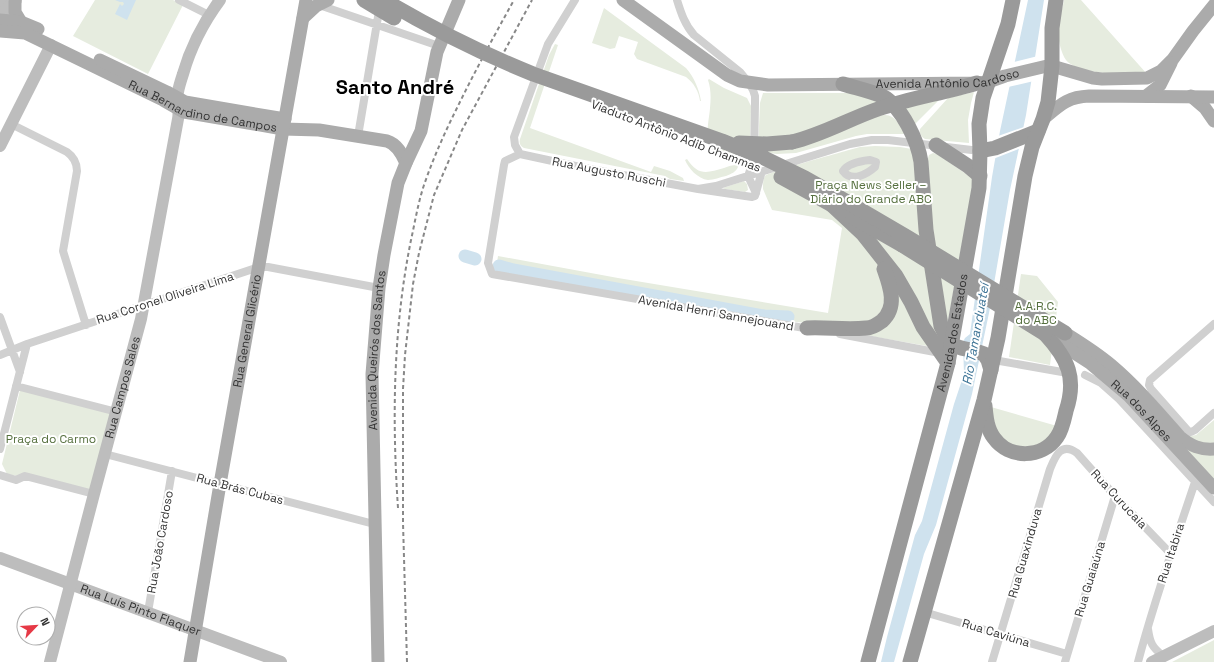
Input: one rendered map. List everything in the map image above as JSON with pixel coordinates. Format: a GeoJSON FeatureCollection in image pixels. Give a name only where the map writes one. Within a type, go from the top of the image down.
{"type":"FeatureCollection","features":[{"type":"Feature","properties":{"kind":"highway","name":"Viaduto Antônio Adib Chammas"},"geometry":{"type":"LineString","coordinates":[[364,0],[411,28],[500,71],[738,157],[772,173],[902,245],[1045,334],[1062,338]]}},
{"type":"Feature","properties":{"kind":"highway","name":"Avenida dos Estados"},"geometry":{"type":"LineString","coordinates":[[868,662],[950,352],[977,203],[980,176],[979,124],[983,98],[982,82],[1008,24],[1013,0]]}},
{"type":"Feature","properties":{"kind":"highway"},"geometry":{"type":"LineString","coordinates":[[910,662],[984,400],[989,361],[1021,196],[1032,147],[1048,102],[1045,67],[1056,0]]}},
{"type":"Feature","properties":{"kind":"highway","name":"Viaduto Antônio Adib Chammas"},"geometry":{"type":"LineString","coordinates":[[381,6],[416,19],[504,62],[533,74],[722,141],[764,158],[805,178],[907,236],[1062,338]]}},
{"type":"Feature","properties":{"kind":"highway"},"geometry":{"type":"LineString","coordinates":[[722,141],[756,144],[792,142],[813,136],[862,115],[893,105],[982,82]]}},
{"type":"Feature","properties":{"kind":"highway"},"geometry":{"type":"LineString","coordinates":[[843,84],[883,97],[893,105],[907,124],[916,143],[921,162],[926,230],[940,320],[950,352]]}},
{"type":"Feature","properties":{"kind":"highway"},"geometry":{"type":"LineString","coordinates":[[980,151],[996,148],[1022,137],[1041,125]]}},
{"type":"Feature","properties":{"kind":"highway"},"geometry":{"type":"LineString","coordinates":[[936,145],[968,166],[980,176]]}},
{"type":"Feature","properties":{"kind":"highway"},"geometry":{"type":"LineString","coordinates":[[832,205],[863,234],[896,276],[905,290],[923,327],[950,352],[989,361]]}},
{"type":"Feature","properties":{"kind":"highway"},"geometry":{"type":"LineString","coordinates":[[806,328],[866,328],[873,326],[887,316],[891,307],[892,293],[878,253]]}},
{"type":"Feature","properties":{"kind":"highway"},"geometry":{"type":"LineString","coordinates":[[984,400],[990,431],[999,444],[1006,449],[1021,454],[1030,454],[1045,448],[1054,440],[1060,430],[1069,402],[1071,384],[1062,354],[1045,334]]}},
{"type":"Feature","properties":{"kind":"main road","name":"Rua General Glicério"},"geometry":{"type":"LineString","coordinates":[[190,662],[306,0]]}},
{"type":"Feature","properties":{"kind":"main road","name":"Avenida Queirós dos Santos"},"geometry":{"type":"LineString","coordinates":[[378,662],[372,374],[384,255],[396,192],[406,163],[421,129],[428,90],[439,46],[459,0]]}},
{"type":"Feature","properties":{"kind":"main road","name":"Avenida Antônio Cardoso"},"geometry":{"type":"LineString","coordinates":[[623,0],[727,75],[749,83],[768,85],[982,82],[1045,67],[1093,78],[1143,79],[1156,74],[1173,59]]}},
{"type":"Feature","properties":{"kind":"main road"},"geometry":{"type":"LineString","coordinates":[[11,1],[21,22]]}},
{"type":"Feature","properties":{"kind":"main road"},"geometry":{"type":"LineString","coordinates":[[303,18],[324,2]]}},
{"type":"Feature","properties":{"kind":"main road"},"geometry":{"type":"LineString","coordinates":[[1146,96],[1163,81],[1173,59],[1214,5]]}},
{"type":"Feature","properties":{"kind":"main road","name":"Rua Bernardino de Campos"},"geometry":{"type":"LineString","coordinates":[[0,20],[28,24],[167,92],[184,112],[284,124],[387,141],[393,143],[406,163]]}},
{"type":"Feature","properties":{"kind":"main road","name":"Rua Bernardino de Campos"},"geometry":{"type":"LineString","coordinates":[[0,30],[23,32],[163,100],[178,104]]}},
{"type":"Feature","properties":{"kind":"main road"},"geometry":{"type":"LineString","coordinates":[[1191,96],[1205,108],[1214,121]]}},
{"type":"Feature","properties":{"kind":"main road"},"geometry":{"type":"LineString","coordinates":[[1041,125],[1060,104],[1074,97],[1214,96]]}},
{"type":"Feature","properties":{"kind":"main road"},"geometry":{"type":"LineString","coordinates":[[1062,338],[1097,354],[1125,377],[1138,389],[1186,442],[1199,448],[1214,450]]}},
{"type":"Feature","properties":{"kind":"main road","name":"Rua dos Alpes"},"geometry":{"type":"LineString","coordinates":[[1062,338],[1129,396],[1214,488]]}},
{"type":"Feature","properties":{"kind":"street"},"geometry":{"type":"LineString","coordinates":[[179,0],[209,16]]}},
{"type":"Feature","properties":{"kind":"street","name":"Rua Campos Sales"},"geometry":{"type":"LineString","coordinates":[[50,662],[144,305],[175,138],[178,104],[177,93],[188,56],[195,40],[220,0]]}},
{"type":"Feature","properties":{"kind":"street"},"geometry":{"type":"LineString","coordinates":[[520,154],[515,145],[514,137],[539,67],[548,44],[575,0]]}},
{"type":"Feature","properties":{"kind":"street"},"geometry":{"type":"LineString","coordinates":[[676,0],[682,18],[689,30],[740,72],[749,83],[755,96],[754,159],[748,176],[756,193]]}},
{"type":"Feature","properties":{"kind":"street"},"geometry":{"type":"LineString","coordinates":[[0,3],[11,1]]}},
{"type":"Feature","properties":{"kind":"street"},"geometry":{"type":"LineString","coordinates":[[0,15],[11,1]]}},
{"type":"Feature","properties":{"kind":"street"},"geometry":{"type":"LineString","coordinates":[[324,2],[322,6],[439,46]]}},
{"type":"Feature","properties":{"kind":"street"},"geometry":{"type":"LineString","coordinates":[[358,136],[381,6]]}},
{"type":"Feature","properties":{"kind":"street"},"geometry":{"type":"LineString","coordinates":[[0,146],[51,45]]}},
{"type":"Feature","properties":{"kind":"street"},"geometry":{"type":"LineString","coordinates":[[11,124],[67,152],[72,156],[76,163],[63,251],[86,325]]}},
{"type":"Feature","properties":{"kind":"street","name":"Rua Augusto Ruschi"},"geometry":{"type":"LineString","coordinates":[[698,189],[716,186],[867,140],[888,140],[980,151]]}},
{"type":"Feature","properties":{"kind":"street","name":"Rua Augusto Ruschi"},"geometry":{"type":"LineString","coordinates":[[520,154],[698,189],[752,197],[755,196],[756,193]]}},
{"type":"Feature","properties":{"kind":"street","name":"Avenida Henri Sannejouand"},"geometry":{"type":"LineString","coordinates":[[520,154],[505,162],[504,165],[488,263],[492,274],[950,352]]}},
{"type":"Feature","properties":{"kind":"street"},"geometry":{"type":"LineString","coordinates":[[754,159],[775,161],[801,159]]}},
{"type":"Feature","properties":{"kind":"street"},"geometry":{"type":"LineString","coordinates":[[756,193],[762,171]]}},
{"type":"Feature","properties":{"kind":"street","name":"Rua Coronel Oliveira Lima"},"geometry":{"type":"LineString","coordinates":[[0,355],[28,344],[52,332],[86,325],[259,267],[268,267],[380,288]]}},
{"type":"Feature","properties":{"kind":"street"},"geometry":{"type":"LineString","coordinates":[[0,317],[20,372]]}},
{"type":"Feature","properties":{"kind":"street"},"geometry":{"type":"LineString","coordinates":[[1214,324],[1150,380],[1149,385],[1150,389],[1189,432],[1195,430],[1214,414]]}},
{"type":"Feature","properties":{"kind":"street"},"geometry":{"type":"LineString","coordinates":[[0,449],[28,344]]}},
{"type":"Feature","properties":{"kind":"street"},"geometry":{"type":"LineString","coordinates":[[989,361],[1062,372]]}},
{"type":"Feature","properties":{"kind":"street","name":"Rua dos Alpes"},"geometry":{"type":"LineString","coordinates":[[1086,375],[1101,382],[1120,399],[1214,502]]}},
{"type":"Feature","properties":{"kind":"street"},"geometry":{"type":"LineString","coordinates":[[16,386],[117,412]]}},
{"type":"Feature","properties":{"kind":"street","name":"Rua Curucaia"},"geometry":{"type":"LineString","coordinates":[[1065,449],[1070,449],[1077,453],[1115,496],[1170,553]]}},
{"type":"Feature","properties":{"kind":"street","name":"Rua Guaxinduva"},"geometry":{"type":"LineString","coordinates":[[992,662],[1050,469],[1056,456],[1065,449]]}},
{"type":"Feature","properties":{"kind":"street","name":"Rua Brás Cubas"},"geometry":{"type":"LineString","coordinates":[[105,454],[374,524]]}},
{"type":"Feature","properties":{"kind":"street","name":"Rua João Cardoso"},"geometry":{"type":"LineString","coordinates":[[148,612],[172,471]]}},
{"type":"Feature","properties":{"kind":"street"},"geometry":{"type":"LineString","coordinates":[[0,475],[16,480],[25,476],[94,494]]}},
{"type":"Feature","properties":{"kind":"street","name":"Rua Itabira"},"geometry":{"type":"LineString","coordinates":[[1138,662],[1170,553],[1195,482]]}},
{"type":"Feature","properties":{"kind":"street","name":"Rua Guaiaúna"},"geometry":{"type":"LineString","coordinates":[[1066,658],[1115,496]]}},
{"type":"Feature","properties":{"kind":"street","name":"Rua Luís Pinto Flaquer"},"geometry":{"type":"LineString","coordinates":[[0,558],[281,662]]}},
{"type":"Feature","properties":{"kind":"street","name":"Rua Caviúna"},"geometry":{"type":"LineString","coordinates":[[924,612],[1001,635],[1066,658]]}},
{"type":"Feature","properties":{"kind":"street","name":"Rua Itabira"},"geometry":{"type":"LineString","coordinates":[[1148,624],[1149,639],[1157,659]]}},
{"type":"Feature","properties":{"kind":"street"},"geometry":{"type":"LineString","coordinates":[[1157,659],[1214,631]]}},
{"type":"Feature","properties":{"kind":"green space"},"geometry":{"type":"Polygon","coordinates":[[[95,0],[173,0],[183,5],[148,74],[73,36],[95,0]]]}},
{"type":"Feature","properties":{"kind":"green space"},"geometry":{"type":"Polygon","coordinates":[[[1064,0],[1081,0],[1147,74],[1117,74],[1092,71],[1081,69],[1072,65],[1066,60],[1058,34],[1059,21],[1064,0]]]}},
{"type":"Feature","properties":{"kind":"green space"},"geometry":{"type":"Polygon","coordinates":[[[604,8],[686,68],[696,83],[701,101],[696,88],[686,77],[637,59],[634,54],[638,42],[619,36],[615,48],[610,49],[592,43],[604,8]]]}},
{"type":"Feature","properties":{"kind":"green space"},"geometry":{"type":"Polygon","coordinates":[[[555,44],[558,45],[530,128],[651,172],[654,166],[670,171],[683,178],[684,181],[524,148],[522,146],[520,139],[549,55],[555,44]]]}},
{"type":"Feature","properties":{"kind":"green space"},"geometry":{"type":"Polygon","coordinates":[[[709,79],[724,88],[747,98],[751,106],[750,153],[723,155],[716,153],[711,149],[708,136],[711,101],[709,79]]]}},
{"type":"Feature","properties":{"kind":"green space"},"geometry":{"type":"Polygon","coordinates":[[[974,92],[968,120],[969,143],[925,139],[921,136],[920,129],[948,98],[974,92]]]}},
{"type":"Feature","properties":{"kind":"green space","name":"Praça News Seller – Diário do Grande ABC"},"geometry":{"type":"Polygon","coordinates":[[[763,93],[848,93],[880,100],[865,121],[879,116],[888,115],[897,122],[905,134],[867,134],[796,153],[777,154],[761,152],[758,150],[760,103],[763,93]]]}},
{"type":"Feature","properties":{"kind":"green space"},"geometry":{"type":"Polygon","coordinates":[[[940,99],[915,124],[903,107],[940,99]]]}},
{"type":"Feature","properties":{"kind":"green space","name":"Praça News Seller – Diário do Grande ABC"},"geometry":{"type":"Polygon","coordinates":[[[875,146],[912,149],[938,332],[927,346],[847,332],[875,330],[885,303],[880,314],[869,321],[826,324],[780,321],[501,271],[498,267],[498,256],[618,278],[828,313],[842,228],[832,220],[772,210],[763,189],[763,182],[765,176],[778,171],[860,147],[875,146]]]}},
{"type":"Feature","properties":{"kind":"green space","name":"Praça News Seller – Diário do Grande ABC"},"geometry":{"type":"Polygon","coordinates":[[[933,153],[937,154],[972,178],[973,184],[947,321],[930,210],[928,158],[929,155],[933,153]]]}},
{"type":"Feature","properties":{"kind":"green space"},"geometry":{"type":"Polygon","coordinates":[[[687,159],[695,168],[703,172],[713,171],[734,165],[737,165],[738,167],[735,172],[726,176],[708,180],[701,178],[691,170],[686,163],[685,160],[687,159]]]}},
{"type":"Feature","properties":{"kind":"green space"},"geometry":{"type":"Polygon","coordinates":[[[744,181],[747,184],[748,190],[745,192],[723,188],[744,181]]]}},
{"type":"Feature","properties":{"kind":"green space","name":"A.A.R.C. do ABC"},"geometry":{"type":"Polygon","coordinates":[[[1021,274],[1037,276],[1058,302],[1050,365],[1009,357],[1021,274]]]}},
{"type":"Feature","properties":{"kind":"green space","name":"Praça do Carmo"},"geometry":{"type":"Polygon","coordinates":[[[20,390],[113,414],[93,487],[88,490],[7,474],[2,464],[20,390]]]}},
{"type":"Feature","properties":{"kind":"green space"},"geometry":{"type":"Polygon","coordinates":[[[991,407],[1057,426],[1053,434],[1036,447],[1014,447],[997,434],[991,407]]]}},
{"type":"Feature","properties":{"kind":"green space"},"geometry":{"type":"Polygon","coordinates":[[[1214,420],[1214,446],[1198,444],[1183,432],[1191,436],[1196,435],[1214,420]]]}},
{"type":"Feature","properties":{"kind":"green space"},"geometry":{"type":"Polygon","coordinates":[[[1178,441],[1214,454],[1214,482],[1178,441]]]}},
{"type":"Feature","properties":{"kind":"green space"},"geometry":{"type":"Polygon","coordinates":[[[1214,640],[1214,662],[1172,662],[1214,640]]]}},
{"type":"Feature","properties":{"kind":"water"},"geometry":{"type":"Polygon","coordinates":[[[115,0],[136,0],[127,20],[115,14],[120,4],[122,6],[124,4],[123,2],[115,0]]]}},
{"type":"Feature","properties":{"kind":"water","name":"Rio Tamanduateí"},"geometry":{"type":"Polygon","coordinates":[[[1028,0],[1044,0],[1026,115],[1010,190],[989,313],[972,394],[936,525],[924,554],[894,662],[881,662],[915,535],[922,521],[954,404],[964,374],[963,342],[970,334],[992,177],[1000,131],[1028,0]]]}},
{"type":"Feature","properties":{"kind":"pier"},"geometry":{"type":"Polygon","coordinates":[[[1038,56],[1034,81],[1008,87],[1014,62],[1038,56]]]}},
{"type":"Feature","properties":{"kind":"pier"},"geometry":{"type":"Polygon","coordinates":[[[1024,127],[1021,148],[993,159],[998,136],[1024,127]]]}},
{"type":"Feature","properties":{"kind":"waterway"},"geometry":{"type":"LineString","coordinates":[[465,256],[475,259]]}},
{"type":"Feature","properties":{"kind":"waterway"},"geometry":{"type":"LineString","coordinates":[[499,266],[513,270],[764,316],[788,317]]}},
{"type":"Feature","properties":{"kind":"railway"},"geometry":{"type":"LineString","coordinates":[[398,508],[395,441],[397,340],[405,273],[418,206],[427,175],[447,128],[477,68],[514,0]]}},
{"type":"Feature","properties":{"kind":"railway"},"geometry":{"type":"LineString","coordinates":[[407,662],[403,523],[403,389],[405,355],[413,284],[419,253],[434,195],[462,130],[532,0]]}},
{"type":"Feature","properties":{"kind":"district","name":"Santo André"},"geometry":{"type":"Point","coordinates":[395,87]}}]}
